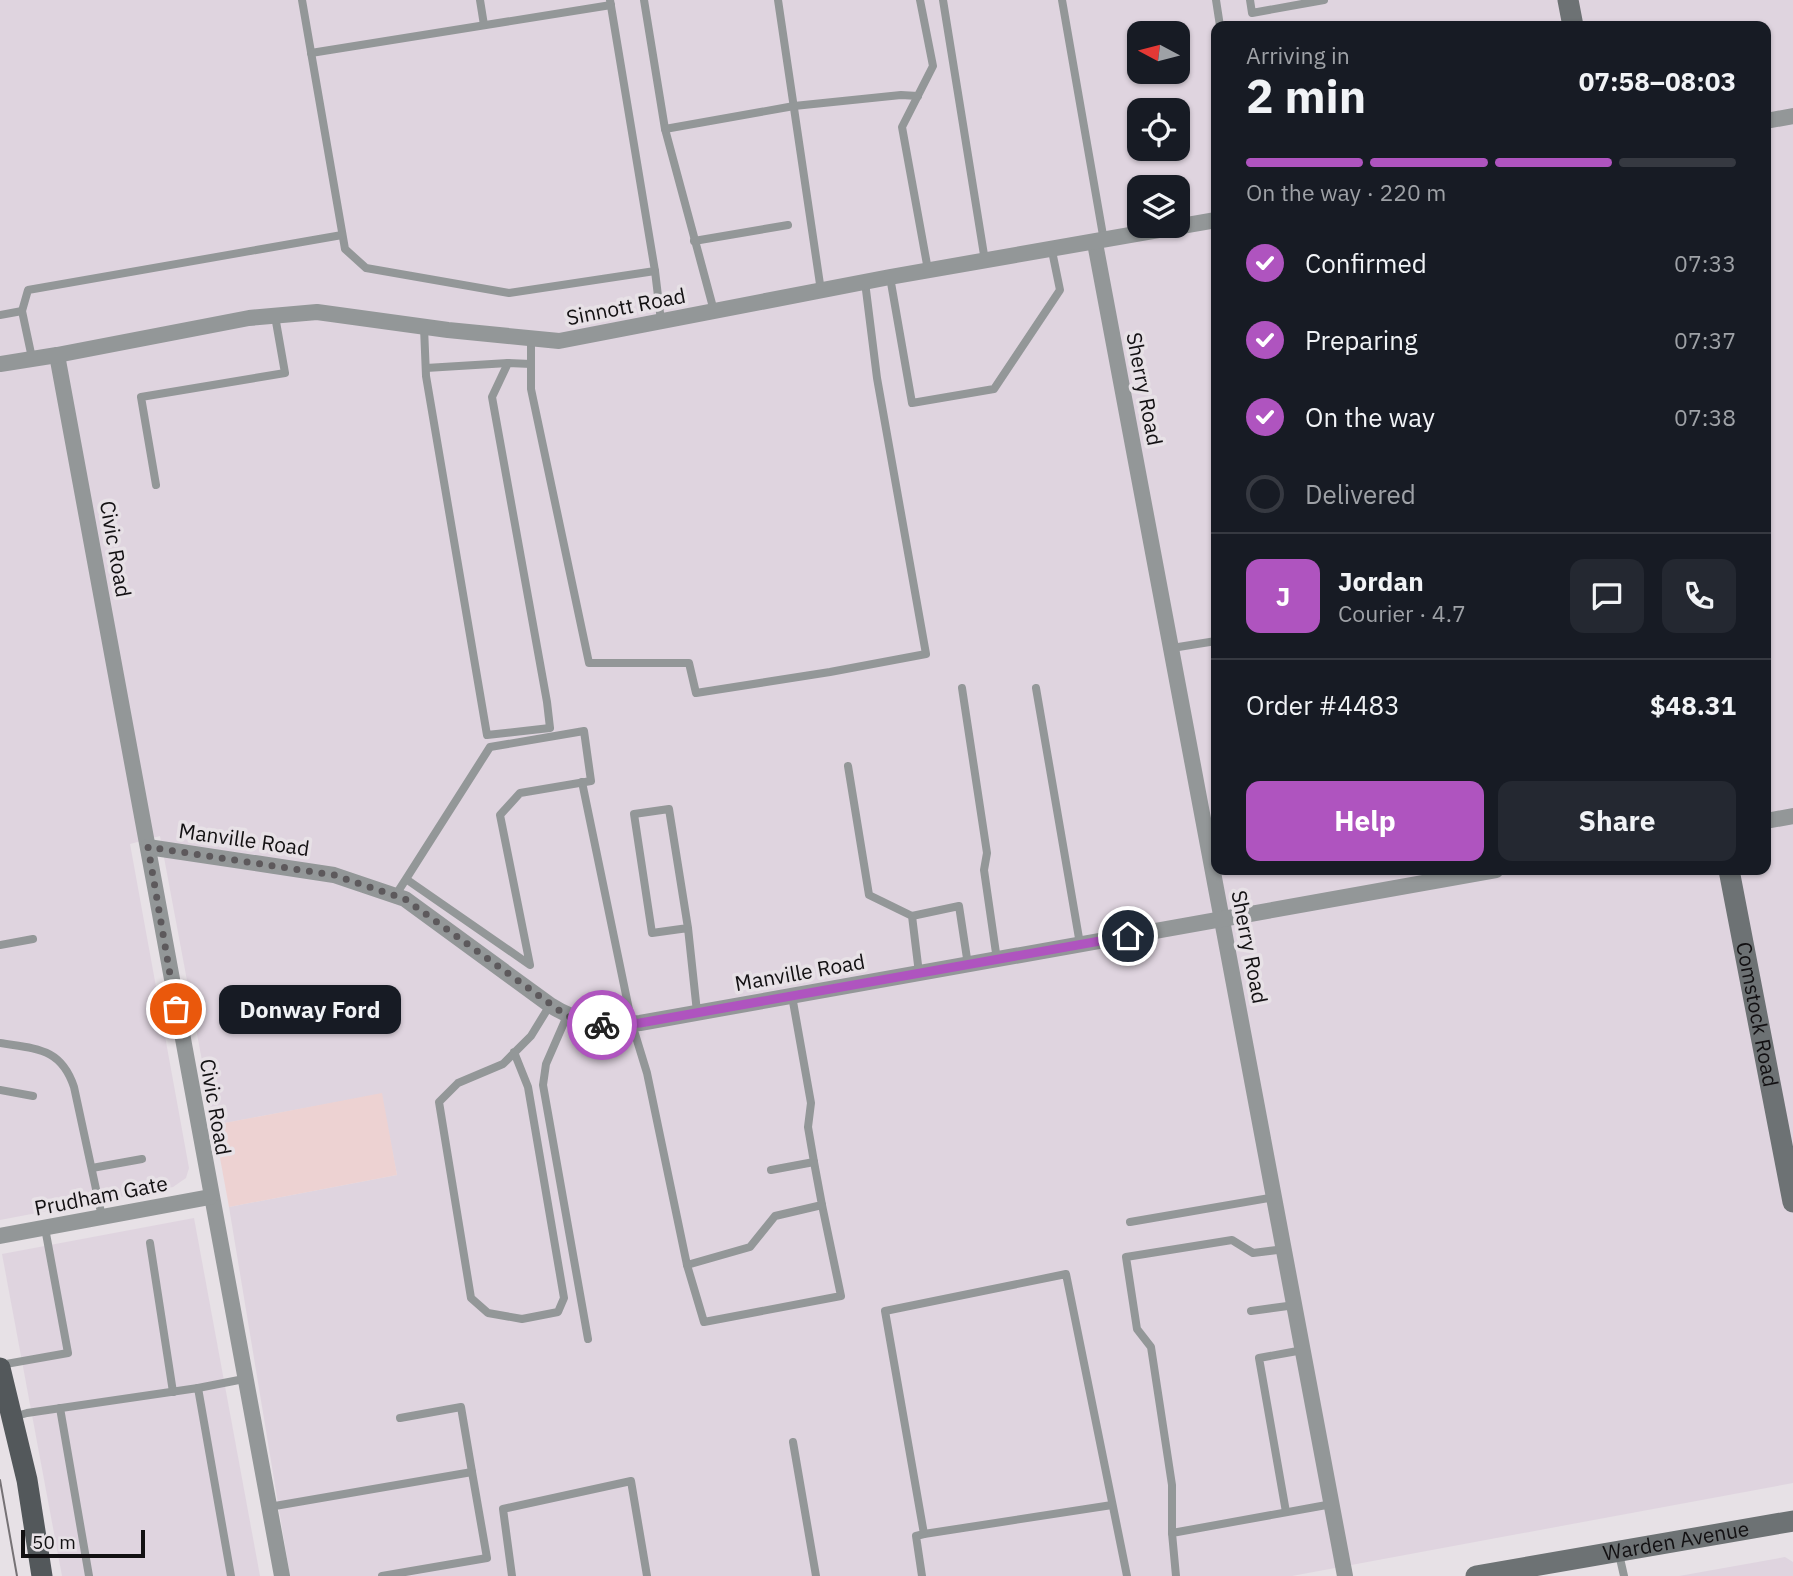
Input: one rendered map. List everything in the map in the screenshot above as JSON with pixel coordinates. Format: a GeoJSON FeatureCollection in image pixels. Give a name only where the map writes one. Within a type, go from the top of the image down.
{"type":"FeatureCollection","features":[{"type":"Feature","properties":{"kind":"main road"},"geometry":{"type":"LineString","coordinates":[[0,1367],[27,1480],[42,1576]]}},
{"type":"Feature","properties":{"kind":"street"},"geometry":{"type":"LineString","coordinates":[[1568,0],[1572,21]]}},
{"type":"Feature","properties":{"kind":"street"},"geometry":{"type":"LineString","coordinates":[[1771,120],[1793,116]]}},
{"type":"Feature","properties":{"kind":"street","name":"Sinnott Road"},"geometry":{"type":"LineString","coordinates":[[0,363],[57,355],[249,318],[317,312],[424,327],[559,341],[928,270],[1052,251],[1211,221]]}},
{"type":"Feature","properties":{"kind":"street","name":"Sherry Road"},"geometry":{"type":"LineString","coordinates":[[1100,242],[1172,648],[1211,845]]}},
{"type":"Feature","properties":{"kind":"street","name":"Civic Road"},"geometry":{"type":"LineString","coordinates":[[57,355],[148,847],[209,1197],[282,1576]]}},
{"type":"Feature","properties":{"kind":"street"},"geometry":{"type":"LineString","coordinates":[[1771,820],[1793,816]]}},
{"type":"Feature","properties":{"kind":"street","name":"Manville Road"},"geometry":{"type":"LineString","coordinates":[[148,847],[334,875],[405,899],[550,1005],[567,1016],[597,1025],[632,1024],[1467,875]]}},
{"type":"Feature","properties":{"kind":"street","name":"Sherry Road"},"geometry":{"type":"LineString","coordinates":[[1216,875],[1345,1576]]}},
{"type":"Feature","properties":{"kind":"street","name":"Comstock Road"},"geometry":{"type":"LineString","coordinates":[[1730,875],[1793,1202]]}},
{"type":"Feature","properties":{"kind":"street","name":"Prudham Gate"},"geometry":{"type":"LineString","coordinates":[[0,1236],[209,1197]]}},
{"type":"Feature","properties":{"kind":"street","name":"Warden Avenue"},"geometry":{"type":"LineString","coordinates":[[1476,1576],[1793,1521]]}},
{"type":"Feature","properties":{"kind":"lane"},"geometry":{"type":"LineString","coordinates":[[302,0],[345,249],[366,268],[509,293],[655,271]]}},
{"type":"Feature","properties":{"kind":"lane"},"geometry":{"type":"LineString","coordinates":[[480,0],[484,25]]}},
{"type":"Feature","properties":{"kind":"lane"},"geometry":{"type":"LineString","coordinates":[[644,0],[666,129],[714,311]]}},
{"type":"Feature","properties":{"kind":"lane"},"geometry":{"type":"LineString","coordinates":[[778,0],[821,291]]}},
{"type":"Feature","properties":{"kind":"lane"},"geometry":{"type":"LineString","coordinates":[[920,0],[933,66],[902,127],[928,270]]}},
{"type":"Feature","properties":{"kind":"lane"},"geometry":{"type":"LineString","coordinates":[[943,0],[985,261]]}},
{"type":"Feature","properties":{"kind":"lane"},"geometry":{"type":"LineString","coordinates":[[1062,0],[1100,242]]}},
{"type":"Feature","properties":{"kind":"lane"},"geometry":{"type":"LineString","coordinates":[[1216,0],[1219,21]]}},
{"type":"Feature","properties":{"kind":"lane"},"geometry":{"type":"LineString","coordinates":[[1250,0],[1252,13],[1324,0]]}},
{"type":"Feature","properties":{"kind":"lane"},"geometry":{"type":"LineString","coordinates":[[311,53],[610,3],[661,321]]}},
{"type":"Feature","properties":{"kind":"lane"},"geometry":{"type":"LineString","coordinates":[[666,129],[794,106],[901,95],[918,96]]}},
{"type":"Feature","properties":{"kind":"lane"},"geometry":{"type":"LineString","coordinates":[[694,240],[788,225]]}},
{"type":"Feature","properties":{"kind":"lane"},"geometry":{"type":"LineString","coordinates":[[32,358],[22,311],[28,290],[342,235]]}},
{"type":"Feature","properties":{"kind":"lane"},"geometry":{"type":"LineString","coordinates":[[890,277],[912,403],[994,389],[1060,290],[1052,251]]}},
{"type":"Feature","properties":{"kind":"lane"},"geometry":{"type":"LineString","coordinates":[[531,338],[531,389],[589,663],[689,663],[696,693],[830,672],[926,654],[877,378],[865,282]]}},
{"type":"Feature","properties":{"kind":"lane"},"geometry":{"type":"LineString","coordinates":[[0,315],[22,311]]}},
{"type":"Feature","properties":{"kind":"lane"},"geometry":{"type":"LineString","coordinates":[[156,485],[141,397],[285,373],[275,316]]}},
{"type":"Feature","properties":{"kind":"lane"},"geometry":{"type":"LineString","coordinates":[[424,327],[426,368],[487,735],[550,728],[492,397],[508,363]]}},
{"type":"Feature","properties":{"kind":"lane"},"geometry":{"type":"LineString","coordinates":[[426,368],[531,364]]}},
{"type":"Feature","properties":{"kind":"lane"},"geometry":{"type":"LineString","coordinates":[[1172,648],[1211,642]]}},
{"type":"Feature","properties":{"kind":"lane"},"geometry":{"type":"LineString","coordinates":[[962,688],[987,853],[984,870],[997,960]]}},
{"type":"Feature","properties":{"kind":"lane"},"geometry":{"type":"LineString","coordinates":[[1036,688],[1080,944]]}},
{"type":"Feature","properties":{"kind":"lane"},"geometry":{"type":"LineString","coordinates":[[395,896],[490,747],[584,731],[591,781],[520,793],[500,815],[530,965],[406,879]]}},
{"type":"Feature","properties":{"kind":"lane"},"geometry":{"type":"LineString","coordinates":[[848,766],[869,895],[912,916],[959,906],[968,965]]}},
{"type":"Feature","properties":{"kind":"lane"},"geometry":{"type":"LineString","coordinates":[[582,782],[632,1024],[647,1073],[687,1265],[704,1322],[841,1296],[808,1128],[811,1103],[792,996]]}},
{"type":"Feature","properties":{"kind":"lane"},"geometry":{"type":"LineString","coordinates":[[688,928],[652,933],[634,814],[669,809],[688,928],[697,1012]]}},
{"type":"Feature","properties":{"kind":"lane"},"geometry":{"type":"LineString","coordinates":[[912,916],[919,974]]}},
{"type":"Feature","properties":{"kind":"lane"},"geometry":{"type":"LineString","coordinates":[[0,944],[33,939]]}},
{"type":"Feature","properties":{"kind":"lane"},"geometry":{"type":"LineString","coordinates":[[514,1052],[528,1087],[564,1298],[558,1312],[522,1319],[488,1312],[471,1298],[439,1102],[458,1083],[503,1064],[514,1052],[531,1036],[550,1005]]}},
{"type":"Feature","properties":{"kind":"lane"},"geometry":{"type":"LineString","coordinates":[[567,1016],[546,1064],[543,1085],[588,1339]]}},
{"type":"Feature","properties":{"kind":"lane"},"geometry":{"type":"LineString","coordinates":[[0,1043],[55,1057],[68,1068],[102,1217]]}},
{"type":"Feature","properties":{"kind":"lane"},"geometry":{"type":"LineString","coordinates":[[0,1090],[33,1096]]}},
{"type":"Feature","properties":{"kind":"lane"},"geometry":{"type":"LineString","coordinates":[[92,1168],[142,1159]]}},
{"type":"Feature","properties":{"kind":"lane"},"geometry":{"type":"LineString","coordinates":[[771,1170],[814,1161]]}},
{"type":"Feature","properties":{"kind":"lane"},"geometry":{"type":"LineString","coordinates":[[1130,1222],[1275,1197]]}},
{"type":"Feature","properties":{"kind":"lane"},"geometry":{"type":"LineString","coordinates":[[687,1265],[750,1247],[775,1216],[822,1205]]}},
{"type":"Feature","properties":{"kind":"lane"},"geometry":{"type":"LineString","coordinates":[[0,1367],[68,1353],[45,1227]]}},
{"type":"Feature","properties":{"kind":"lane"},"geometry":{"type":"LineString","coordinates":[[1176,1576],[1172,1533],[1172,1485],[1151,1348],[1137,1329],[1126,1256],[1232,1240],[1253,1254],[1285,1249]]}},
{"type":"Feature","properties":{"kind":"lane"},"geometry":{"type":"LineString","coordinates":[[150,1243],[173,1392]]}},
{"type":"Feature","properties":{"kind":"lane"},"geometry":{"type":"LineString","coordinates":[[924,1534],[885,1311],[1066,1274],[1127,1576]]}},
{"type":"Feature","properties":{"kind":"lane"},"geometry":{"type":"LineString","coordinates":[[1251,1311],[1295,1305]]}},
{"type":"Feature","properties":{"kind":"lane"},"geometry":{"type":"LineString","coordinates":[[1286,1512],[1259,1358],[1304,1350]]}},
{"type":"Feature","properties":{"kind":"lane"},"geometry":{"type":"LineString","coordinates":[[11,1418],[27,1413],[244,1380]]}},
{"type":"Feature","properties":{"kind":"lane"},"geometry":{"type":"LineString","coordinates":[[198,1388],[231,1576]]}},
{"type":"Feature","properties":{"kind":"lane"},"geometry":{"type":"LineString","coordinates":[[382,1576],[487,1558],[461,1407],[400,1418]]}},
{"type":"Feature","properties":{"kind":"lane"},"geometry":{"type":"LineString","coordinates":[[60,1408],[89,1576]]}},
{"type":"Feature","properties":{"kind":"lane"},"geometry":{"type":"LineString","coordinates":[[793,1442],[816,1576]]}},
{"type":"Feature","properties":{"kind":"lane"},"geometry":{"type":"LineString","coordinates":[[269,1507],[472,1472]]}},
{"type":"Feature","properties":{"kind":"lane"},"geometry":{"type":"LineString","coordinates":[[512,1576],[503,1509],[631,1481],[647,1576]]}},
{"type":"Feature","properties":{"kind":"lane"},"geometry":{"type":"LineString","coordinates":[[922,1576],[916,1536],[1112,1504]]}},
{"type":"Feature","properties":{"kind":"lane"},"geometry":{"type":"LineString","coordinates":[[1172,1533],[1332,1504]]}},
{"type":"Feature","properties":{"kind":"lane"},"geometry":{"type":"LineString","coordinates":[[1619,1551],[1624,1576]]}},
{"type":"Feature","properties":{"kind":"shaded area"},"geometry":{"type":"Polygon","coordinates":[[[0,0],[1793,0],[1793,1483],[1292,1576],[290,1576],[229,1207],[397,1175],[381,1094],[214,1125],[160,836],[130,844],[189,1168],[186,1178],[173,1187],[0,1220],[0,0]]]}},
{"type":"Feature","properties":{"kind":"shaded area"},"geometry":{"type":"Polygon","coordinates":[[[382,1093],[397,1175],[229,1207],[214,1125],[382,1093]]]}},
{"type":"Feature","properties":{"kind":"shaded area"},"geometry":{"type":"Polygon","coordinates":[[[194,1218],[260,1576],[62,1576],[2,1254],[194,1218]]]}},
{"type":"Feature","properties":{"kind":"shaded area"},"geometry":{"type":"Polygon","coordinates":[[[1785,1557],[1793,1562],[1793,1576],[1679,1576],[1785,1557]]]}},
{"type":"Feature","properties":{"kind":"tram line"},"geometry":{"type":"LineString","coordinates":[[0,1480],[17,1576]]}},
{"type":"Feature","properties":{"kind":"way so far"},"geometry":{"type":"LineString","coordinates":[[176,1009],[148,847],[334,875],[405,899],[567,1016],[602,1025]]}},
{"type":"Feature","properties":{"kind":"place","name":"Donway Ford"},"geometry":{"type":"Point","coordinates":[176,1009]}},
{"type":"Feature","properties":{"kind":"route"},"geometry":{"type":"LineString","coordinates":[[602,1025],[640,1023],[1128,936]]}}]}
